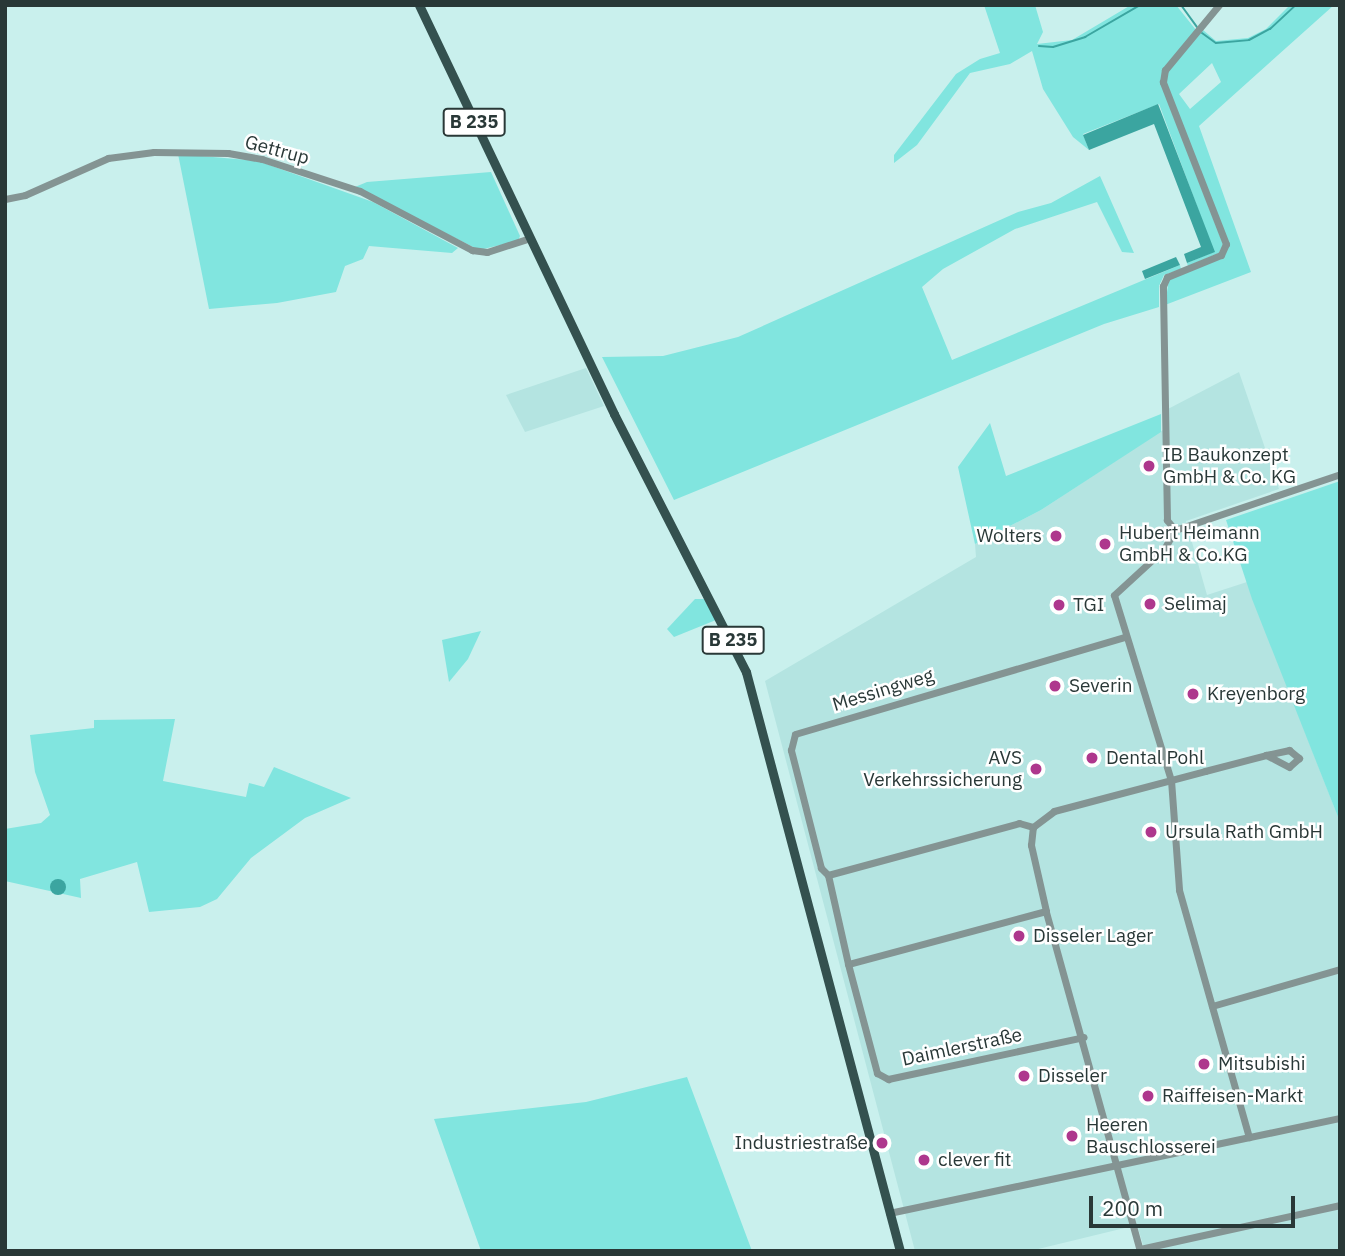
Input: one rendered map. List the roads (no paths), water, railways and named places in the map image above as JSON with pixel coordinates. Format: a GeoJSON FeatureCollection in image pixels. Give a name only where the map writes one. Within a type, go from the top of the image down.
{"type":"FeatureCollection","features":[{"type":"Feature","properties":{"kind":"main road","name":"B 235"},"geometry":{"type":"LineString","coordinates":[[419,5],[530,238],[746,672],[900,1251]]}},
{"type":"Feature","properties":{"kind":"street"},"geometry":{"type":"LineString","coordinates":[[1175,530],[1167,520],[1163,286],[1167,277],[1221,255],[1226,244],[1163,82],[1165,70],[1219,5]]}},
{"type":"Feature","properties":{"kind":"street","name":"Gettrup"},"geometry":{"type":"LineString","coordinates":[[5,199],[117,156],[228,153],[262,159],[360,191],[472,250],[487,252],[530,238]]}},
{"type":"Feature","properties":{"kind":"street"},"geometry":{"type":"LineString","coordinates":[[1249,1137],[1179,890],[1171,780],[1132,644],[1124,637],[1115,591],[1164,549],[1175,530],[1340,474]]}},
{"type":"Feature","properties":{"kind":"street","name":"Messingweg"},"geometry":{"type":"LineString","coordinates":[[828,875],[821,868],[791,750],[795,734],[1124,637]]}},
{"type":"Feature","properties":{"kind":"street"},"geometry":{"type":"LineString","coordinates":[[1266,755],[1054,811],[1033,827],[1031,845],[1046,911],[1084,1037],[1140,1250],[1340,1205]]}},
{"type":"Feature","properties":{"kind":"street"},"geometry":{"type":"LineString","coordinates":[[828,875],[1019,823],[1033,827]]}},
{"type":"Feature","properties":{"kind":"street","name":"Daimlerstraße"},"geometry":{"type":"LineString","coordinates":[[828,875],[877,1073],[883,1079],[1084,1037]]}},
{"type":"Feature","properties":{"kind":"street"},"geometry":{"type":"LineString","coordinates":[[848,964],[1046,911]]}},
{"type":"Feature","properties":{"kind":"street"},"geometry":{"type":"LineString","coordinates":[[1212,1006],[1340,968]]}},
{"type":"Feature","properties":{"kind":"street"},"geometry":{"type":"LineString","coordinates":[[889,1213],[1340,1118]]}},
{"type":"Feature","properties":{"kind":"waterway"},"geometry":{"type":"LineString","coordinates":[[1039,46],[1053,47],[1085,37],[1140,5]]}},
{"type":"Feature","properties":{"kind":"waterway"},"geometry":{"type":"LineString","coordinates":[[1181,5],[1197,27]]}},
{"type":"Feature","properties":{"kind":"waterway"},"geometry":{"type":"LineString","coordinates":[[1202,33],[1216,43],[1249,40],[1270,29],[1296,5]]}},
{"type":"Feature","properties":{"kind":"place","name":"IB Baukonzept GmbH & Co. KG"},"geometry":{"type":"Point","coordinates":[1149,466]}},
{"type":"Feature","properties":{"kind":"place","name":"Wolters"},"geometry":{"type":"Point","coordinates":[1056,536]}},
{"type":"Feature","properties":{"kind":"place","name":"Hubert Heimann GmbH & Co.KG"},"geometry":{"type":"Point","coordinates":[1105,544]}},
{"type":"Feature","properties":{"kind":"place","name":"Selimaj"},"geometry":{"type":"Point","coordinates":[1150,604]}},
{"type":"Feature","properties":{"kind":"place","name":"TGI"},"geometry":{"type":"Point","coordinates":[1059,605]}},
{"type":"Feature","properties":{"kind":"place","name":"Severin"},"geometry":{"type":"Point","coordinates":[1055,686]}},
{"type":"Feature","properties":{"kind":"place","name":"Kreyenborg"},"geometry":{"type":"Point","coordinates":[1193,694]}},
{"type":"Feature","properties":{"kind":"place","name":"Dental Pohl"},"geometry":{"type":"Point","coordinates":[1092,758]}},
{"type":"Feature","properties":{"kind":"place","name":"AVS Verkehrssicherung"},"geometry":{"type":"Point","coordinates":[1036,769]}},
{"type":"Feature","properties":{"kind":"place","name":"Ursula Rath GmbH"},"geometry":{"type":"Point","coordinates":[1151,832]}},
{"type":"Feature","properties":{"kind":"place","name":"Disseler Lager"},"geometry":{"type":"Point","coordinates":[1019,936]}},
{"type":"Feature","properties":{"kind":"place","name":"Mitsubishi"},"geometry":{"type":"Point","coordinates":[1204,1064]}},
{"type":"Feature","properties":{"kind":"place","name":"Disseler"},"geometry":{"type":"Point","coordinates":[1024,1076]}},
{"type":"Feature","properties":{"kind":"place","name":"Raiffeisen-Markt"},"geometry":{"type":"Point","coordinates":[1148,1096]}},
{"type":"Feature","properties":{"kind":"place","name":"Heeren Bauschlosserei"},"geometry":{"type":"Point","coordinates":[1072,1136]}},
{"type":"Feature","properties":{"kind":"place","name":"Industriestraße"},"geometry":{"type":"Point","coordinates":[882,1143]}},
{"type":"Feature","properties":{"kind":"place","name":"clever fit"},"geometry":{"type":"Point","coordinates":[924,1160]}}]}
